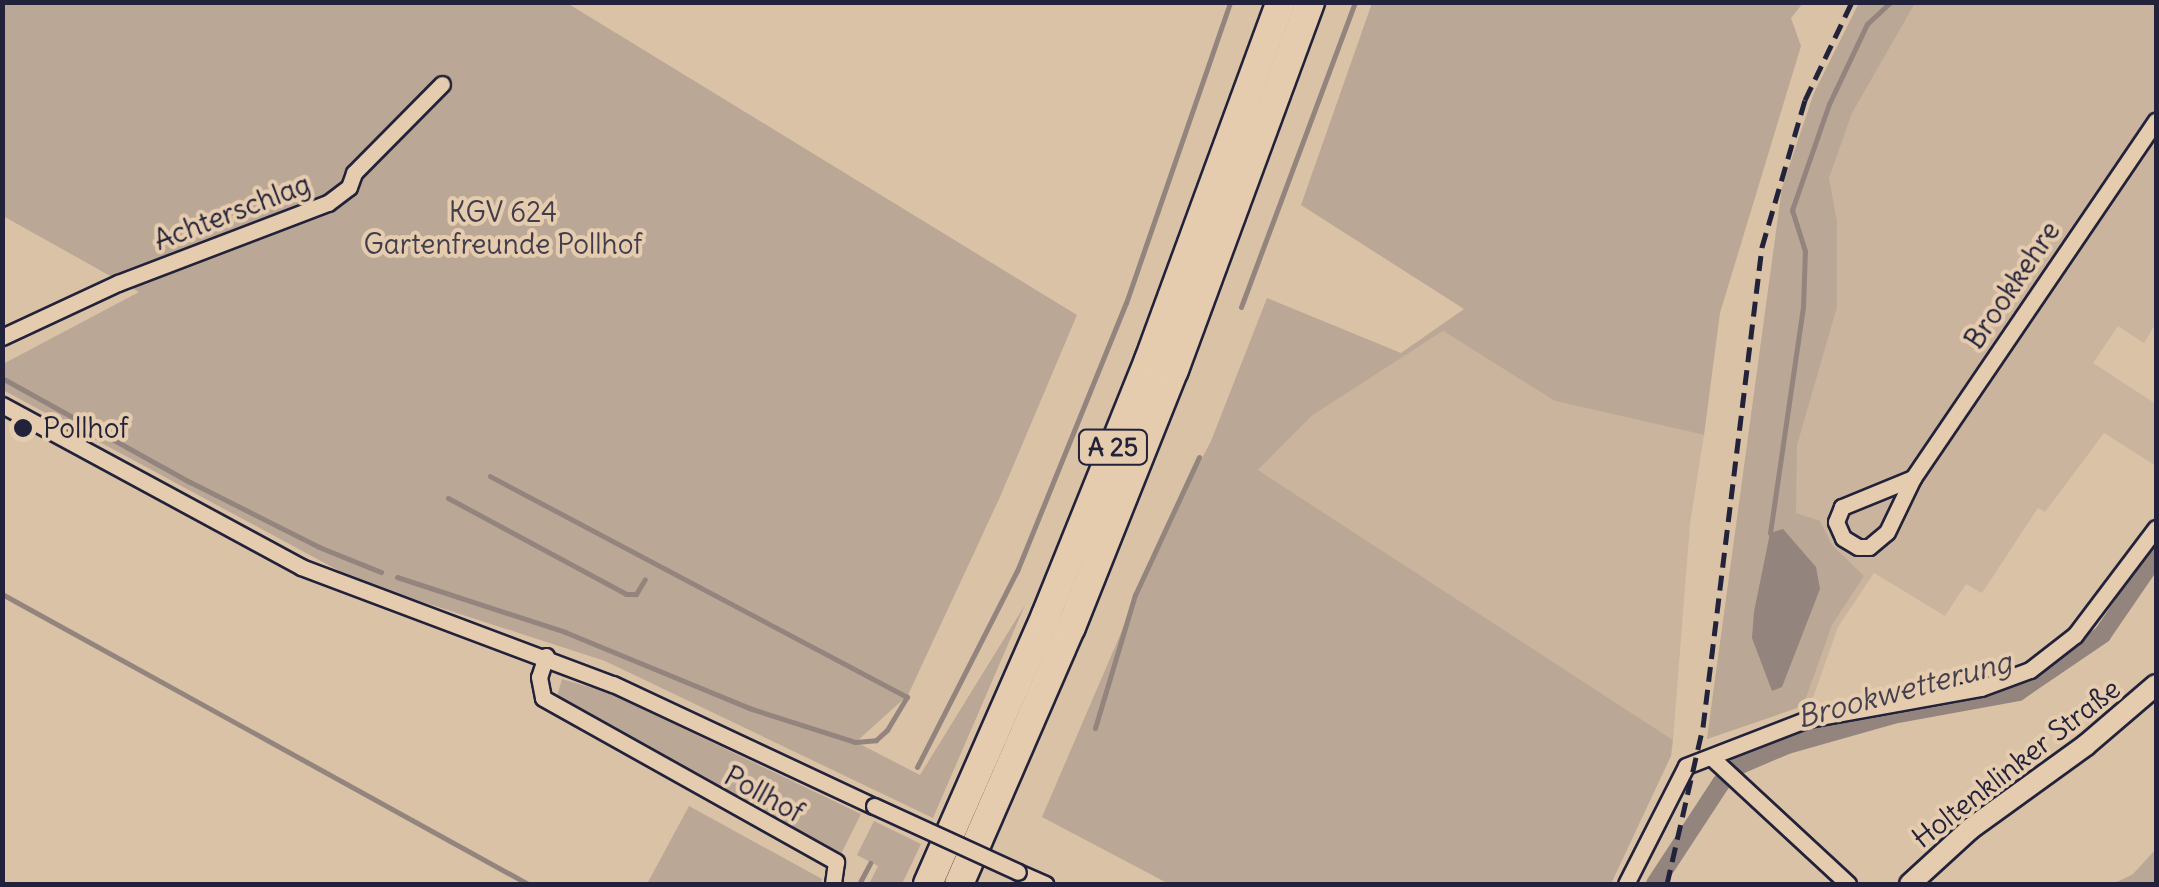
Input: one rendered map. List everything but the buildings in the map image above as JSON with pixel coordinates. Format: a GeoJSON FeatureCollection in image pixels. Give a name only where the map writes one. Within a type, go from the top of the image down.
{"type":"FeatureCollection","features":[{"type":"Feature","properties":{"kind":"highway","name":"A 25"},"geometry":{"type":"LineString","coordinates":[[928,884],[1046,615],[1149,360],[1281,2]]}},
{"type":"Feature","properties":{"kind":"highway","name":"A 25"},"geometry":{"type":"LineString","coordinates":[[960,884],[1072,627],[1174,370],[1310,2]]}},
{"type":"Feature","properties":{"kind":"main road","name":"Holtenklinker Straße"},"geometry":{"type":"LineString","coordinates":[[1910,884],[1970,829],[2086,744],[2156,685]]}},
{"type":"Feature","properties":{"kind":"street","name":"Achterschlag"},"geometry":{"type":"LineString","coordinates":[[2,337],[118,283],[328,203],[349,187],[354,173],[442,84]]}},
{"type":"Feature","properties":{"kind":"street","name":"Brookkehre"},"geometry":{"type":"LineString","coordinates":[[1912,478],[1842,507],[1836,522],[1843,538],[1858,547],[1879,542],[1912,478],[2156,121]]}},
{"type":"Feature","properties":{"kind":"street","name":"Pollhof"},"geometry":{"type":"LineString","coordinates":[[2,405],[302,567],[546,656],[1045,884]]}},
{"type":"Feature","properties":{"kind":"street"},"geometry":{"type":"LineString","coordinates":[[1626,884],[1682,770],[1808,719],[1981,688],[2030,670],[2075,635],[2156,528]]}},
{"type":"Feature","properties":{"kind":"street","name":"Pollhof"},"geometry":{"type":"LineString","coordinates":[[546,656],[539,677],[543,698],[836,862],[836,877]]}},
{"type":"Feature","properties":{"kind":"street"},"geometry":{"type":"LineString","coordinates":[[1711,756],[1848,884]]}},
{"type":"Feature","properties":{"kind":"shaded area"},"geometry":{"type":"Polygon","coordinates":[[[1859,3],[2156,3],[2156,323],[2144,343],[2118,326],[2093,363],[2156,404],[2156,466],[2104,433],[2045,512],[2038,508],[1982,593],[1966,584],[1945,616],[1874,573],[1838,627],[1811,703],[1707,739],[1782,188],[1814,93],[1859,3]]]}},
{"type":"Feature","properties":{"kind":"shaded area"},"geometry":{"type":"Polygon","coordinates":[[[1443,331],[1555,401],[1704,435],[1690,524],[1673,740],[1258,470],[1313,415],[1443,331]]]}},
{"type":"Feature","properties":{"kind":"shaded area"},"geometry":{"type":"Polygon","coordinates":[[[1783,529],[1816,567],[1820,589],[1782,687],[1772,691],[1752,638],[1770,533],[1783,529]]]}},
{"type":"Feature","properties":{"kind":"green space","name":"KGV 624 Gartenfreunde Pollhof"},"geometry":{"type":"Polygon","coordinates":[[[3,3],[567,3],[1077,315],[1000,497],[908,695],[856,742],[920,775],[1025,605],[933,818],[605,661],[358,581],[3,390],[3,364],[139,292],[3,216],[3,3]]]}},
{"type":"Feature","properties":{"kind":"green space"},"geometry":{"type":"Polygon","coordinates":[[[1372,3],[1803,3],[1791,18],[1801,46],[1720,313],[1704,435],[1555,401],[1443,331],[1313,415],[1258,470],[1673,740],[1671,756],[1611,884],[1169,884],[1042,817],[1169,521],[1211,441],[1267,298],[1401,353],[1464,309],[1301,205],[1372,3]]]}},
{"type":"Feature","properties":{"kind":"green space"},"geometry":{"type":"Polygon","coordinates":[[[1859,3],[1915,3],[1852,113],[1829,178],[1837,222],[1837,307],[1797,445],[1796,513],[1820,521],[1832,545],[1864,576],[1832,625],[1803,706],[1707,739],[1782,188],[1814,93],[1859,3]],[[1820,589],[1767,675],[1772,691],[1820,589]]]}},
{"type":"Feature","properties":{"kind":"green space"},"geometry":{"type":"Polygon","coordinates":[[[562,679],[609,693],[861,814],[839,858],[556,700],[562,679]]]}},
{"type":"Feature","properties":{"kind":"green space"},"geometry":{"type":"Polygon","coordinates":[[[689,806],[822,879],[820,884],[647,884],[689,806]]]}},
{"type":"Feature","properties":{"kind":"green space"},"geometry":{"type":"Polygon","coordinates":[[[874,821],[921,844],[902,884],[869,884],[878,866],[857,855],[874,821]]]}},
{"type":"Feature","properties":{"kind":"green space"},"geometry":{"type":"Polygon","coordinates":[[[2156,849],[2156,884],[2113,884],[2133,874],[2156,849]]]}},
{"type":"Feature","properties":{"kind":"waterway"},"geometry":{"type":"LineString","coordinates":[[917,767],[1017,571],[1126,303],[1230,2]]}},
{"type":"Feature","properties":{"kind":"waterway"},"geometry":{"type":"LineString","coordinates":[[1241,307],[1355,2]]}},
{"type":"Feature","properties":{"kind":"waterway"},"geometry":{"type":"LineString","coordinates":[[1770,533],[1803,307],[1805,251],[1792,210],[1829,104],[1867,24],[1891,2]]}},
{"type":"Feature","properties":{"kind":"waterway"},"geometry":{"type":"LineString","coordinates":[[2,378],[190,482],[319,547],[381,572]]}},
{"type":"Feature","properties":{"kind":"waterway"},"geometry":{"type":"LineString","coordinates":[[1095,728],[1135,595],[1199,457]]}},
{"type":"Feature","properties":{"kind":"waterway"},"geometry":{"type":"LineString","coordinates":[[397,577],[565,632],[749,708],[855,742],[876,740],[887,730],[907,697],[490,476]]}},
{"type":"Feature","properties":{"kind":"waterway"},"geometry":{"type":"LineString","coordinates":[[448,498],[626,594],[636,594],[645,579]]}},
{"type":"Feature","properties":{"kind":"waterway","name":"Brookwetterung"},"geometry":{"type":"LineString","coordinates":[[1655,884],[1721,783],[1738,766],[1787,745],[1893,715],[2018,692],[2102,635],[2156,556]]}},
{"type":"Feature","properties":{"kind":"waterway"},"geometry":{"type":"LineString","coordinates":[[2,594],[528,884]]}},
{"type":"Feature","properties":{"kind":"waterway"},"geometry":{"type":"LineString","coordinates":[[859,884],[870,863]]}},
{"type":"Feature","properties":{"kind":"railway"},"geometry":{"type":"LineString","coordinates":[[1667,884],[1703,727],[1762,247],[1805,100],[1852,2]]}},
{"type":"Feature","properties":{"kind":"place","name":"Pollhof"},"geometry":{"type":"Point","coordinates":[23,428]}}]}
